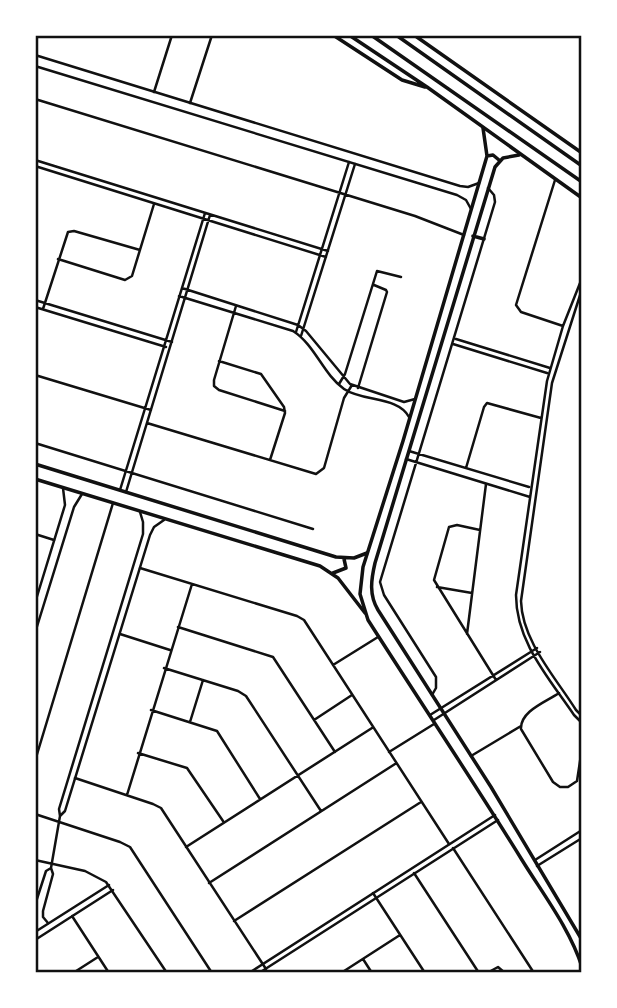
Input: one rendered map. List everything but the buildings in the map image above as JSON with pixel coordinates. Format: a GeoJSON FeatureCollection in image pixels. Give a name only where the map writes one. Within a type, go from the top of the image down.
{"type":"FeatureCollection","features":[{"type":"Feature","properties":{"kind":"main road"},"geometry":{"type":"LineString","coordinates":[[333,35],[402,80],[427,87]]}},
{"type":"Feature","properties":{"kind":"main road"},"geometry":{"type":"LineString","coordinates":[[349,35],[427,87],[582,198]]}},
{"type":"Feature","properties":{"kind":"main road"},"geometry":{"type":"LineString","coordinates":[[371,35],[582,182]]}},
{"type":"Feature","properties":{"kind":"main road"},"geometry":{"type":"LineString","coordinates":[[396,35],[582,166]]}},
{"type":"Feature","properties":{"kind":"main road"},"geometry":{"type":"LineString","coordinates":[[414,35],[582,153]]}},
{"type":"Feature","properties":{"kind":"main road"},"geometry":{"type":"LineString","coordinates":[[365,613],[360,588],[367,554],[487,156],[483,128]]}},
{"type":"Feature","properties":{"kind":"main road"},"geometry":{"type":"LineString","coordinates":[[487,156],[495,155],[499,160]]}},
{"type":"Feature","properties":{"kind":"main road"},"geometry":{"type":"LineString","coordinates":[[519,155],[499,160],[488,188],[372,573],[372,591],[378,610],[471,756],[582,940]]}},
{"type":"Feature","properties":{"kind":"main road"},"geometry":{"type":"LineString","coordinates":[[474,236],[484,239]]}},
{"type":"Feature","properties":{"kind":"main road"},"geometry":{"type":"LineString","coordinates":[[35,464],[344,559],[367,554]]}},
{"type":"Feature","properties":{"kind":"main road"},"geometry":{"type":"LineString","coordinates":[[35,479],[313,564],[333,573],[365,613],[495,815],[567,933],[582,967]]}},
{"type":"Feature","properties":{"kind":"main road"},"geometry":{"type":"LineString","coordinates":[[333,573],[346,568],[344,559]]}},
{"type":"Feature","properties":{"kind":"street"},"geometry":{"type":"LineString","coordinates":[[154,92],[172,35]]}},
{"type":"Feature","properties":{"kind":"street"},"geometry":{"type":"LineString","coordinates":[[190,103],[212,35]]}},
{"type":"Feature","properties":{"kind":"street"},"geometry":{"type":"LineString","coordinates":[[35,55],[464,187],[479,183]]}},
{"type":"Feature","properties":{"kind":"street"},"geometry":{"type":"LineString","coordinates":[[35,66],[461,197],[468,202],[471,210]]}},
{"type":"Feature","properties":{"kind":"street"},"geometry":{"type":"LineString","coordinates":[[35,99],[415,216],[464,235]]}},
{"type":"Feature","properties":{"kind":"street"},"geometry":{"type":"LineString","coordinates":[[326,257],[35,167],[36,160],[328,251]]}},
{"type":"Feature","properties":{"kind":"street"},"geometry":{"type":"LineString","coordinates":[[296,332],[349,162]]}},
{"type":"Feature","properties":{"kind":"street"},"geometry":{"type":"LineString","coordinates":[[301,336],[355,164]]}},
{"type":"Feature","properties":{"kind":"street"},"geometry":{"type":"LineString","coordinates":[[555,180],[516,305],[520,312],[563,326]]}},
{"type":"Feature","properties":{"kind":"street"},"geometry":{"type":"LineString","coordinates":[[461,197],[464,187]]}},
{"type":"Feature","properties":{"kind":"street"},"geometry":{"type":"LineString","coordinates":[[432,695],[436,688],[436,677],[380,586],[495,202],[494,195],[488,188]]}},
{"type":"Feature","properties":{"kind":"street"},"geometry":{"type":"LineString","coordinates":[[58,259],[129,279],[133,274],[155,203]]}},
{"type":"Feature","properties":{"kind":"street"},"geometry":{"type":"LineString","coordinates":[[120,490],[205,213]]}},
{"type":"Feature","properties":{"kind":"street"},"geometry":{"type":"LineString","coordinates":[[126,492],[211,215]]}},
{"type":"Feature","properties":{"kind":"street"},"geometry":{"type":"LineString","coordinates":[[43,309],[66,234],[74,231],[140,250]]}},
{"type":"Feature","properties":{"kind":"street"},"geometry":{"type":"LineString","coordinates":[[339,384],[378,270],[401,277]]}},
{"type":"Feature","properties":{"kind":"street"},"geometry":{"type":"LineString","coordinates":[[582,278],[550,368],[517,578],[517,616],[520,631],[575,718],[582,723]]}},
{"type":"Feature","properties":{"kind":"street"},"geometry":{"type":"LineString","coordinates":[[358,388],[387,292],[386,289],[373,284]]}},
{"type":"Feature","properties":{"kind":"street"},"geometry":{"type":"LineString","coordinates":[[182,288],[298,325],[352,385],[404,401],[415,399]]}},
{"type":"Feature","properties":{"kind":"street"},"geometry":{"type":"LineString","coordinates":[[582,289],[555,371],[548,404],[523,578],[522,613],[537,648],[582,716]]}},
{"type":"Feature","properties":{"kind":"street"},"geometry":{"type":"LineString","coordinates":[[180,296],[296,332],[347,391],[400,407],[409,419]]}},
{"type":"Feature","properties":{"kind":"street"},"geometry":{"type":"LineString","coordinates":[[35,300],[172,342]]}},
{"type":"Feature","properties":{"kind":"street"},"geometry":{"type":"LineString","coordinates":[[236,306],[213,382],[216,388],[285,411]]}},
{"type":"Feature","properties":{"kind":"street"},"geometry":{"type":"LineString","coordinates":[[35,307],[170,349]]}},
{"type":"Feature","properties":{"kind":"street"},"geometry":{"type":"LineString","coordinates":[[455,338],[550,368]]}},
{"type":"Feature","properties":{"kind":"street"},"geometry":{"type":"LineString","coordinates":[[453,344],[549,373]]}},
{"type":"Feature","properties":{"kind":"street"},"geometry":{"type":"LineString","coordinates":[[219,361],[261,374],[285,411],[270,461]]}},
{"type":"Feature","properties":{"kind":"street"},"geometry":{"type":"LineString","coordinates":[[335,368],[347,366]]}},
{"type":"Feature","properties":{"kind":"street"},"geometry":{"type":"LineString","coordinates":[[35,375],[151,410]]}},
{"type":"Feature","properties":{"kind":"street"},"geometry":{"type":"LineString","coordinates":[[147,423],[312,474],[321,472],[347,391],[352,385]]}},
{"type":"Feature","properties":{"kind":"street"},"geometry":{"type":"LineString","coordinates":[[466,468],[487,403],[541,418]]}},
{"type":"Feature","properties":{"kind":"street"},"geometry":{"type":"LineString","coordinates":[[543,403],[548,404]]}},
{"type":"Feature","properties":{"kind":"street"},"geometry":{"type":"LineString","coordinates":[[35,443],[313,528]]}},
{"type":"Feature","properties":{"kind":"street"},"geometry":{"type":"LineString","coordinates":[[409,451],[536,489]]}},
{"type":"Feature","properties":{"kind":"street"},"geometry":{"type":"LineString","coordinates":[[406,460],[534,498]]}},
{"type":"Feature","properties":{"kind":"street"},"geometry":{"type":"LineString","coordinates":[[467,634],[486,484]]}},
{"type":"Feature","properties":{"kind":"street"},"geometry":{"type":"LineString","coordinates":[[35,603],[65,501],[63,488]]}},
{"type":"Feature","properties":{"kind":"street"},"geometry":{"type":"LineString","coordinates":[[35,633],[75,503],[83,494]]}},
{"type":"Feature","properties":{"kind":"street"},"geometry":{"type":"LineString","coordinates":[[65,501],[75,503]]}},
{"type":"Feature","properties":{"kind":"street"},"geometry":{"type":"LineString","coordinates":[[35,761],[113,503]]}},
{"type":"Feature","properties":{"kind":"street"},"geometry":{"type":"LineString","coordinates":[[43,917],[54,874],[51,865],[59,809],[144,530],[140,512]]}},
{"type":"Feature","properties":{"kind":"street"},"geometry":{"type":"LineString","coordinates":[[60,816],[65,811],[152,531],[164,520]]}},
{"type":"Feature","properties":{"kind":"street"},"geometry":{"type":"LineString","coordinates":[[480,530],[455,524],[447,528],[434,575],[437,587],[496,680]]}},
{"type":"Feature","properties":{"kind":"street"},"geometry":{"type":"LineString","coordinates":[[144,530],[147,528],[152,531]]}},
{"type":"Feature","properties":{"kind":"street"},"geometry":{"type":"LineString","coordinates":[[35,534],[54,540]]}},
{"type":"Feature","properties":{"kind":"street"},"geometry":{"type":"LineString","coordinates":[[140,568],[300,617],[305,622],[534,973]]}},
{"type":"Feature","properties":{"kind":"street"},"geometry":{"type":"LineString","coordinates":[[517,578],[523,578]]}},
{"type":"Feature","properties":{"kind":"street"},"geometry":{"type":"LineString","coordinates":[[127,795],[192,584]]}},
{"type":"Feature","properties":{"kind":"street"},"geometry":{"type":"LineString","coordinates":[[437,587],[472,593]]}},
{"type":"Feature","properties":{"kind":"street"},"geometry":{"type":"LineString","coordinates":[[178,627],[270,655],[277,661],[335,751]]}},
{"type":"Feature","properties":{"kind":"street"},"geometry":{"type":"LineString","coordinates":[[120,634],[170,650]]}},
{"type":"Feature","properties":{"kind":"street"},"geometry":{"type":"LineString","coordinates":[[333,665],[379,636]]}},
{"type":"Feature","properties":{"kind":"street"},"geometry":{"type":"LineString","coordinates":[[430,715],[537,648]]}},
{"type":"Feature","properties":{"kind":"street"},"geometry":{"type":"LineString","coordinates":[[389,752],[540,652]]}},
{"type":"Feature","properties":{"kind":"street"},"geometry":{"type":"LineString","coordinates":[[164,668],[238,691],[248,698],[321,811]]}},
{"type":"Feature","properties":{"kind":"street"},"geometry":{"type":"LineString","coordinates":[[190,722],[204,680]]}},
{"type":"Feature","properties":{"kind":"street"},"geometry":{"type":"LineString","coordinates":[[471,756],[521,726],[525,715],[559,694]]}},
{"type":"Feature","properties":{"kind":"street"},"geometry":{"type":"LineString","coordinates":[[314,719],[352,695]]}},
{"type":"Feature","properties":{"kind":"street"},"geometry":{"type":"LineString","coordinates":[[152,710],[218,733],[260,799]]}},
{"type":"Feature","properties":{"kind":"street"},"geometry":{"type":"LineString","coordinates":[[521,726],[553,782],[560,787],[568,787],[577,781],[582,748]]}},
{"type":"Feature","properties":{"kind":"street"},"geometry":{"type":"LineString","coordinates":[[186,847],[373,727]]}},
{"type":"Feature","properties":{"kind":"street"},"geometry":{"type":"LineString","coordinates":[[138,753],[187,768],[224,822]]}},
{"type":"Feature","properties":{"kind":"street"},"geometry":{"type":"LineString","coordinates":[[209,883],[396,763]]}},
{"type":"Feature","properties":{"kind":"street"},"geometry":{"type":"LineString","coordinates":[[75,778],[159,807],[266,969]]}},
{"type":"Feature","properties":{"kind":"street"},"geometry":{"type":"LineString","coordinates":[[234,921],[421,802]]}},
{"type":"Feature","properties":{"kind":"street"},"geometry":{"type":"LineString","coordinates":[[35,814],[130,847],[212,973]]}},
{"type":"Feature","properties":{"kind":"street"},"geometry":{"type":"LineString","coordinates":[[249,973],[495,815]]}},
{"type":"Feature","properties":{"kind":"street"},"geometry":{"type":"LineString","coordinates":[[259,973],[498,820]]}},
{"type":"Feature","properties":{"kind":"street"},"geometry":{"type":"LineString","coordinates":[[534,861],[582,830]]}},
{"type":"Feature","properties":{"kind":"street"},"geometry":{"type":"LineString","coordinates":[[537,866],[582,838]]}},
{"type":"Feature","properties":{"kind":"street"},"geometry":{"type":"LineString","coordinates":[[449,844],[453,849]]}},
{"type":"Feature","properties":{"kind":"street"},"geometry":{"type":"LineString","coordinates":[[35,866],[36,860],[92,874],[110,885],[166,971],[159,973]]}},
{"type":"Feature","properties":{"kind":"street"},"geometry":{"type":"LineString","coordinates":[[35,905],[46,871],[51,865]]}},
{"type":"Feature","properties":{"kind":"street"},"geometry":{"type":"LineString","coordinates":[[411,869],[479,973]]}},
{"type":"Feature","properties":{"kind":"street"},"geometry":{"type":"LineString","coordinates":[[35,932],[110,885]]}},
{"type":"Feature","properties":{"kind":"street"},"geometry":{"type":"LineString","coordinates":[[35,940],[113,890]]}},
{"type":"Feature","properties":{"kind":"street"},"geometry":{"type":"LineString","coordinates":[[373,893],[425,973]]}},
{"type":"Feature","properties":{"kind":"street"},"geometry":{"type":"LineString","coordinates":[[37,916],[43,917],[48,923]]}},
{"type":"Feature","properties":{"kind":"street"},"geometry":{"type":"LineString","coordinates":[[72,916],[108,973]]}},
{"type":"Feature","properties":{"kind":"street"},"geometry":{"type":"LineString","coordinates":[[341,973],[400,935]]}},
{"type":"Feature","properties":{"kind":"street"},"geometry":{"type":"LineString","coordinates":[[73,973],[98,957]]}},
{"type":"Feature","properties":{"kind":"street"},"geometry":{"type":"LineString","coordinates":[[363,959],[372,973]]}},
{"type":"Feature","properties":{"kind":"street"},"geometry":{"type":"LineString","coordinates":[[487,973],[498,967],[505,973]]}}]}
